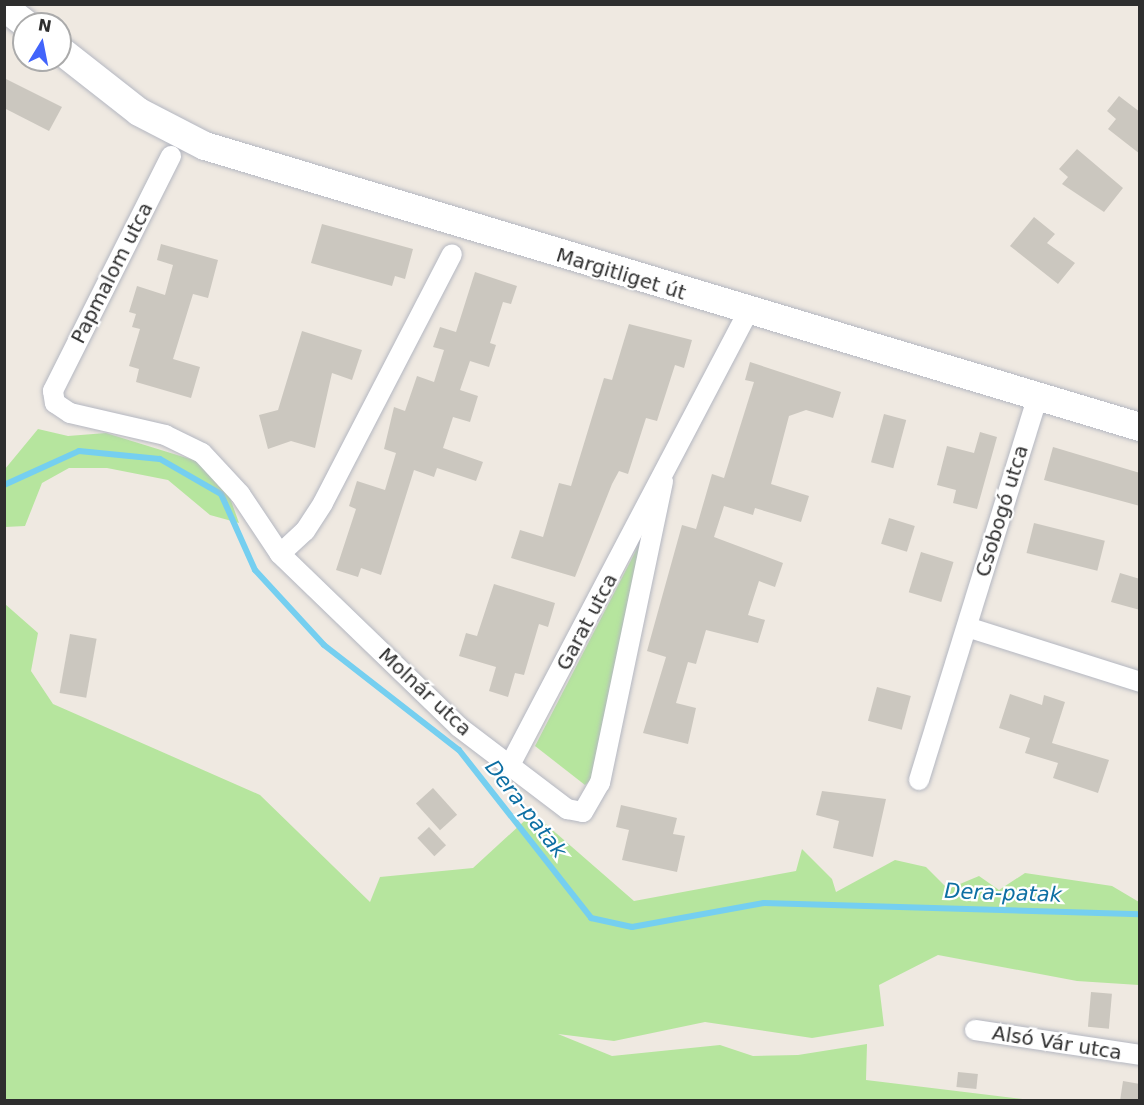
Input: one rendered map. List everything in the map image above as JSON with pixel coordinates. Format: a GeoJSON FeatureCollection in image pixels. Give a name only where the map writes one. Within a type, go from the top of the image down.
{"type":"FeatureCollection","features":[{"type":"Feature","properties":{"kind":"main road","name":"Margitliget út"},"geometry":{"type":"LineString","coordinates":[[72,59],[139,112],[205,146],[748,312],[1038,395],[1140,427]]}},
{"type":"Feature","properties":{"kind":"street","name":"Papmalom utca"},"geometry":{"type":"LineString","coordinates":[[53,391],[171,156]]}},
{"type":"Feature","properties":{"kind":"street"},"geometry":{"type":"LineString","coordinates":[[280,554],[305,531],[323,503],[452,254]]}},
{"type":"Feature","properties":{"kind":"street","name":"Garat utca"},"geometry":{"type":"LineString","coordinates":[[511,763],[663,482],[748,312]]}},
{"type":"Feature","properties":{"kind":"street","name":"Molnár utca"},"geometry":{"type":"LineString","coordinates":[[53,391],[55,403],[70,413],[165,435],[202,453],[240,494],[280,554],[459,727],[511,763],[567,809],[584,812],[600,783]]}},
{"type":"Feature","properties":{"kind":"street","name":"Csobogó utca"},"geometry":{"type":"LineString","coordinates":[[919,780],[1038,395]]}},
{"type":"Feature","properties":{"kind":"street","name":"Garat utca"},"geometry":{"type":"LineString","coordinates":[[600,783],[663,482]]}},
{"type":"Feature","properties":{"kind":"street"},"geometry":{"type":"LineString","coordinates":[[967,627],[1140,682]]}},
{"type":"Feature","properties":{"kind":"street","name":"Alsó Vár utca"},"geometry":{"type":"LineString","coordinates":[[975,1030],[1140,1055]]}},
{"type":"Feature","properties":{"kind":"green space"},"geometry":{"type":"Polygon","coordinates":[[[38,429],[68,436],[106,433],[203,463],[229,495],[239,523],[210,515],[168,480],[107,468],[69,468],[42,483],[25,526],[5,527],[5,469],[38,429]]]}},
{"type":"Feature","properties":{"kind":"green space"},"geometry":{"type":"Polygon","coordinates":[[[643,537],[592,779],[585,785],[535,746],[643,537]]]}},
{"type":"Feature","properties":{"kind":"green space"},"geometry":{"type":"Polygon","coordinates":[[[5,604],[38,633],[31,671],[53,704],[260,795],[370,902],[380,877],[473,868],[533,813],[634,901],[796,871],[802,849],[832,879],[836,892],[895,860],[926,867],[948,889],[979,876],[999,890],[1025,873],[1112,886],[1139,902],[1139,985],[1077,981],[938,955],[879,985],[884,1026],[812,1038],[705,1022],[614,1041],[558,1034],[612,1056],[720,1045],[753,1056],[798,1055],[867,1044],[866,1080],[1031,1100],[5,1100],[5,604]]]}},
{"type":"Feature","properties":{"kind":"building"},"geometry":{"type":"Polygon","coordinates":[[[4,78],[62,107],[49,131],[4,108],[4,78]]]}},
{"type":"Feature","properties":{"kind":"building"},"geometry":{"type":"Polygon","coordinates":[[[1119,96],[1140,112],[1140,154],[1108,129],[1116,119],[1107,111],[1119,96]]]}},
{"type":"Feature","properties":{"kind":"building"},"geometry":{"type":"Polygon","coordinates":[[[1077,149],[1123,188],[1104,212],[1062,184],[1068,177],[1059,169],[1077,149]]]}},
{"type":"Feature","properties":{"kind":"building"},"geometry":{"type":"Polygon","coordinates":[[[1034,217],[1055,234],[1047,243],[1075,263],[1058,284],[1010,246],[1034,217]]]}},
{"type":"Feature","properties":{"kind":"building"},"geometry":{"type":"Polygon","coordinates":[[[322,224],[413,249],[405,279],[395,276],[392,286],[311,263],[322,224]]]}},
{"type":"Feature","properties":{"kind":"building"},"geometry":{"type":"Polygon","coordinates":[[[161,244],[218,260],[208,298],[193,294],[173,359],[200,367],[191,398],[136,382],[139,369],[129,366],[140,329],[132,327],[136,314],[129,312],[137,286],[165,295],[173,265],[157,260],[161,244]]]}},
{"type":"Feature","properties":{"kind":"building"},"geometry":{"type":"Polygon","coordinates":[[[475,272],[517,286],[511,304],[503,302],[490,343],[496,345],[489,367],[470,361],[460,390],[478,396],[470,422],[453,417],[443,448],[483,462],[476,481],[437,468],[434,477],[414,470],[381,575],[361,568],[358,577],[336,570],[356,509],[349,506],[357,481],[385,490],[396,453],[384,449],[394,407],[405,411],[417,376],[434,382],[444,350],[433,347],[440,327],[456,332],[475,272]]]}},
{"type":"Feature","properties":{"kind":"building"},"geometry":{"type":"Polygon","coordinates":[[[629,324],[692,340],[684,368],[675,365],[657,421],[646,418],[628,474],[619,471],[612,484],[575,577],[511,558],[520,530],[543,537],[559,483],[571,486],[604,378],[612,380],[629,324]]]}},
{"type":"Feature","properties":{"kind":"building"},"geometry":{"type":"Polygon","coordinates":[[[302,331],[362,350],[352,380],[332,373],[315,448],[291,441],[268,449],[259,415],[278,410],[302,331]]]}},
{"type":"Feature","properties":{"kind":"building"},"geometry":{"type":"Polygon","coordinates":[[[750,362],[841,392],[833,418],[806,410],[789,416],[771,484],[809,496],[801,522],[755,508],[753,515],[724,506],[714,537],[783,563],[775,587],[759,581],[748,615],[765,620],[758,643],[706,630],[696,664],[688,662],[676,703],[696,708],[688,744],[643,733],[666,657],[647,651],[682,525],[696,529],[712,474],[724,478],[754,382],[745,380],[750,362]]]}},
{"type":"Feature","properties":{"kind":"building"},"geometry":{"type":"Polygon","coordinates":[[[884,414],[906,420],[893,468],[871,462],[884,414]]]}},
{"type":"Feature","properties":{"kind":"building"},"geometry":{"type":"Polygon","coordinates":[[[980,432],[997,437],[977,509],[953,503],[956,490],[937,485],[947,446],[974,453],[980,432]]]}},
{"type":"Feature","properties":{"kind":"building"},"geometry":{"type":"Polygon","coordinates":[[[1053,447],[1140,473],[1140,506],[1044,480],[1053,447]]]}},
{"type":"Feature","properties":{"kind":"building"},"geometry":{"type":"Polygon","coordinates":[[[889,518],[915,526],[907,552],[881,544],[889,518]]]}},
{"type":"Feature","properties":{"kind":"building"},"geometry":{"type":"Polygon","coordinates":[[[1034,523],[1105,541],[1097,571],[1027,553],[1034,523]]]}},
{"type":"Feature","properties":{"kind":"building"},"geometry":{"type":"Polygon","coordinates":[[[921,552],[954,562],[941,602],[909,592],[921,552]]]}},
{"type":"Feature","properties":{"kind":"building"},"geometry":{"type":"Polygon","coordinates":[[[1120,573],[1140,579],[1140,610],[1111,602],[1120,573]]]}},
{"type":"Feature","properties":{"kind":"building"},"geometry":{"type":"Polygon","coordinates":[[[494,584],[555,603],[548,627],[539,624],[524,675],[515,673],[508,697],[489,691],[496,667],[459,656],[466,633],[477,636],[494,584]]]}},
{"type":"Feature","properties":{"kind":"building"},"geometry":{"type":"Polygon","coordinates":[[[70,634],[97,639],[86,698],[60,693],[70,634]]]}},
{"type":"Feature","properties":{"kind":"building"},"geometry":{"type":"Polygon","coordinates":[[[877,687],[911,696],[902,730],[868,721],[877,687]]]}},
{"type":"Feature","properties":{"kind":"building"},"geometry":{"type":"Polygon","coordinates":[[[1010,694],[1042,705],[1044,695],[1065,702],[1052,743],[1109,760],[1098,793],[1053,778],[1058,763],[1025,753],[1030,738],[999,728],[1010,694]]]}},
{"type":"Feature","properties":{"kind":"building"},"geometry":{"type":"Polygon","coordinates":[[[433,788],[457,815],[440,830],[416,803],[433,788]]]}},
{"type":"Feature","properties":{"kind":"building"},"geometry":{"type":"Polygon","coordinates":[[[822,791],[886,799],[873,857],[833,848],[839,821],[816,815],[822,791]]]}},
{"type":"Feature","properties":{"kind":"building"},"geometry":{"type":"Polygon","coordinates":[[[621,805],[677,818],[673,834],[685,836],[677,872],[622,860],[629,830],[616,827],[621,805]]]}},
{"type":"Feature","properties":{"kind":"building"},"geometry":{"type":"Polygon","coordinates":[[[429,827],[446,845],[434,856],[417,838],[429,827]]]}},
{"type":"Feature","properties":{"kind":"building"},"geometry":{"type":"Polygon","coordinates":[[[1091,992],[1112,994],[1109,1029],[1088,1027],[1091,992]]]}},
{"type":"Feature","properties":{"kind":"building"},"geometry":{"type":"Polygon","coordinates":[[[958,1072],[978,1074],[976,1089],[956,1087],[958,1072]]]}},
{"type":"Feature","properties":{"kind":"building"},"geometry":{"type":"Polygon","coordinates":[[[1123,1081],[1140,1084],[1140,1101],[1120,1101],[1123,1081]]]}},
{"type":"Feature","properties":{"kind":"waterway","name":"Dera-patak"},"geometry":{"type":"LineString","coordinates":[[4,485],[79,451],[160,459],[221,494],[255,570],[324,645],[459,750],[591,918],[632,927],[764,903],[1140,914]]}}]}
